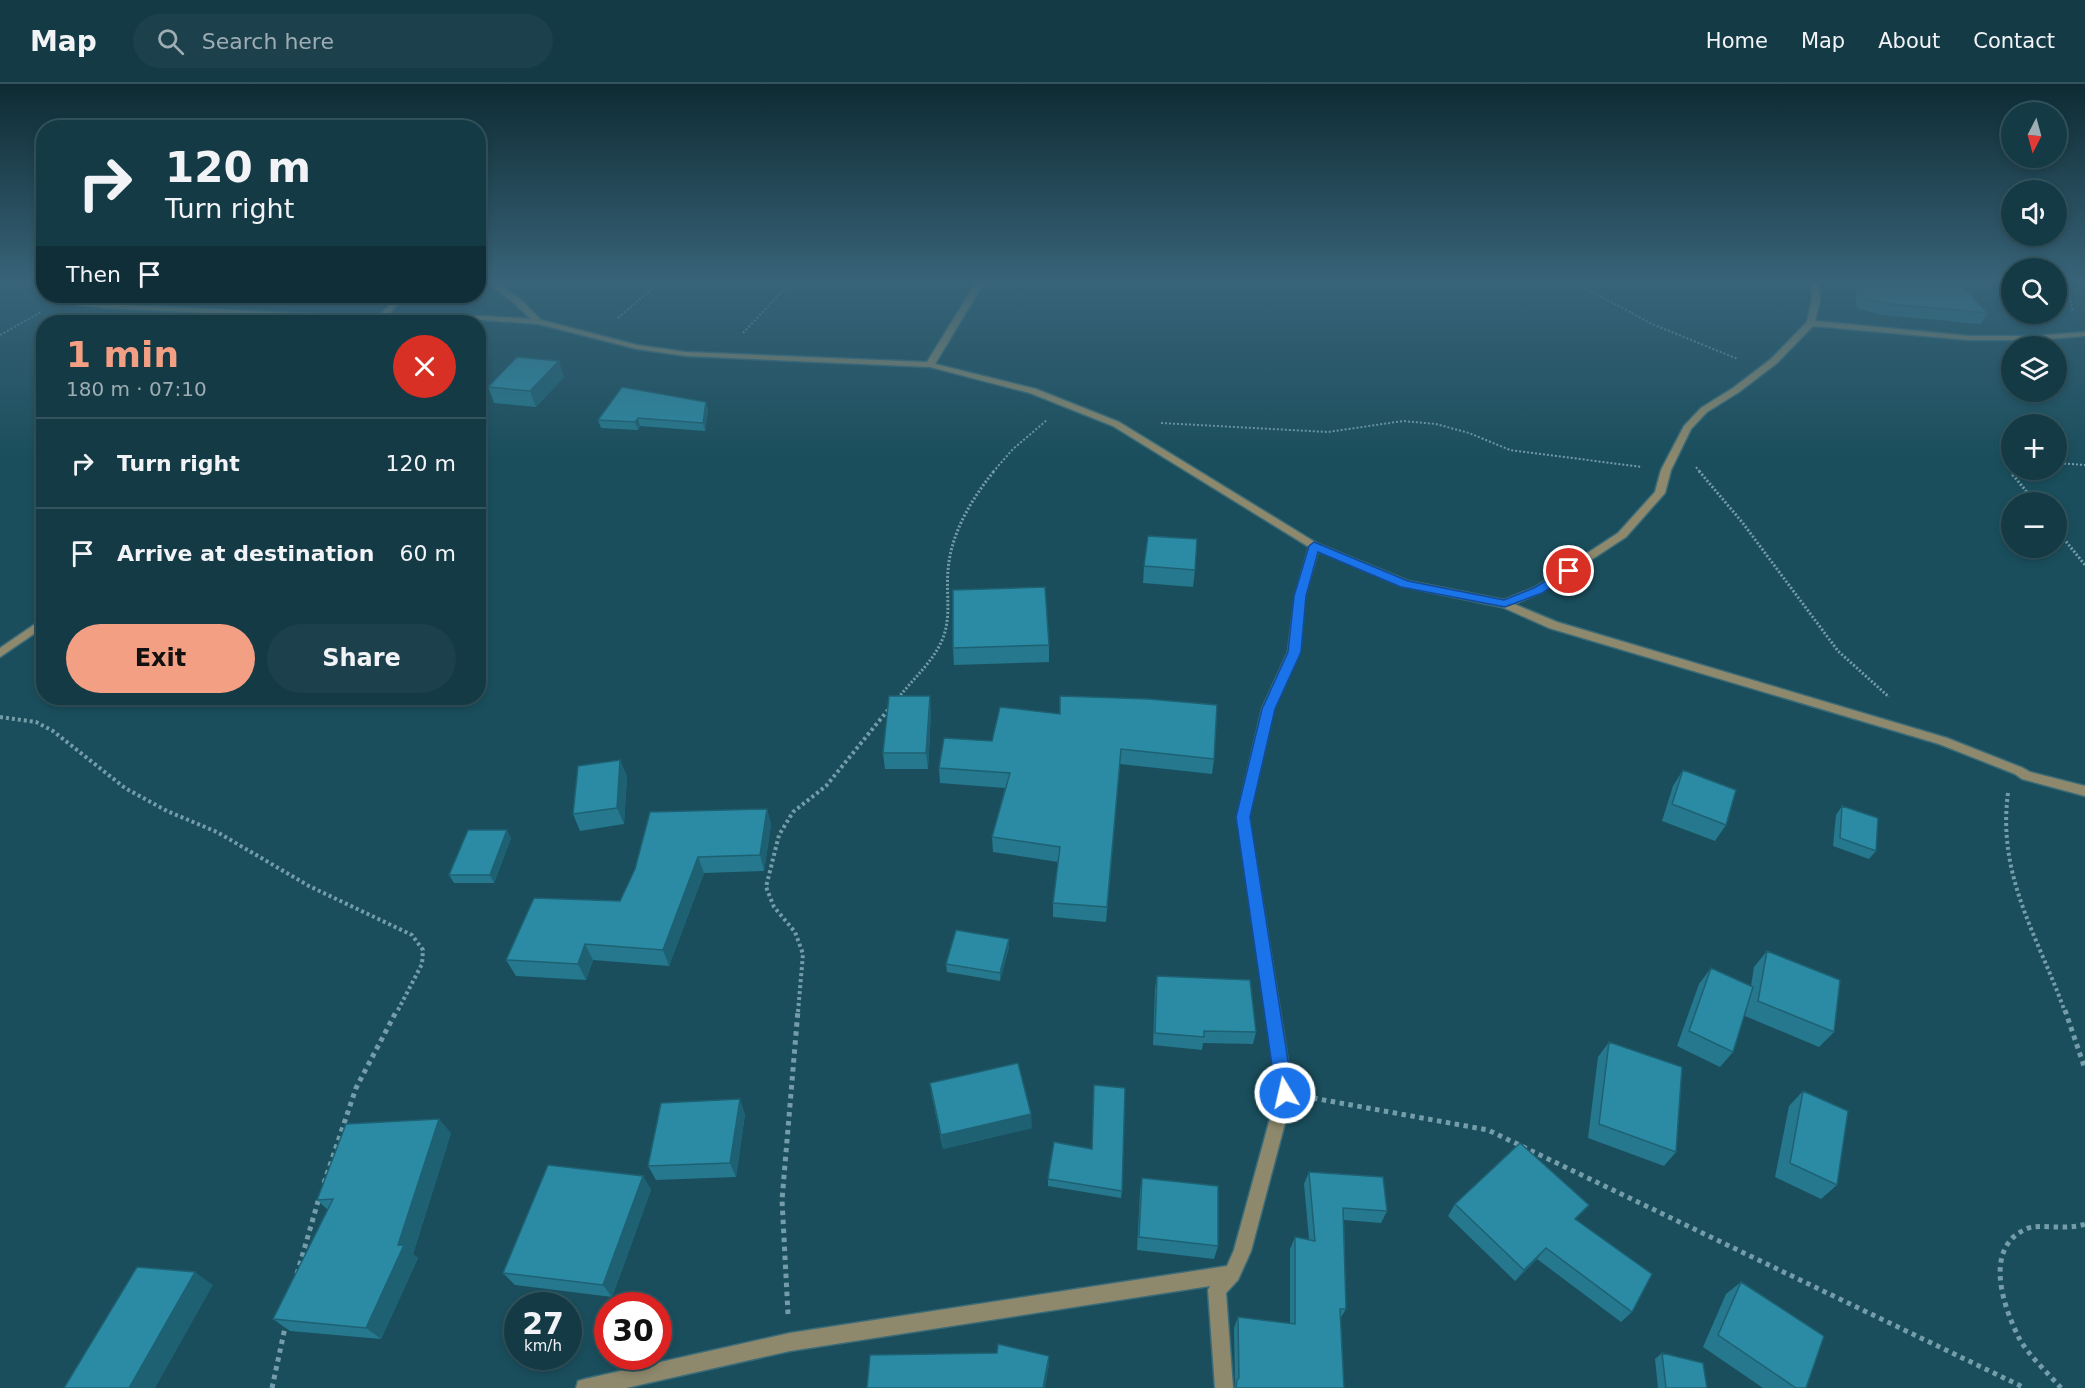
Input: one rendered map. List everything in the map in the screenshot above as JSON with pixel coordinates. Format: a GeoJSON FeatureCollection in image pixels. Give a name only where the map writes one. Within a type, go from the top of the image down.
{"type":"FeatureCollection","features":[{"type":"Feature","properties":{"kind":"street"},"geometry":{"type":"LineString","coordinates":[[620,342],[661,351],[724,356],[930,365],[1034,391],[1116,424],[1314,546],[1405,584],[1505,604],[1552,624],[1943,741],[2019,771],[2026,776],[2085,791]]}},
{"type":"Feature","properties":{"kind":"street"},"geometry":{"type":"LineString","coordinates":[[930,365],[944,342]]}},
{"type":"Feature","properties":{"kind":"street"},"geometry":{"type":"LineString","coordinates":[[1505,604],[1538,590],[1622,535],[1660,493],[1666,470],[1687,428],[1704,410],[1736,390],[1791,342]]}},
{"type":"Feature","properties":{"kind":"street"},"geometry":{"type":"LineString","coordinates":[[1224,1388],[1217,1290],[1232,1274],[1242,1251],[1285,1093],[1243,817],[1268,709],[1294,652],[1300,596],[1314,546]]}},
{"type":"Feature","properties":{"kind":"street"},"geometry":{"type":"LineString","coordinates":[[0,653],[36,627]]}},
{"type":"Feature","properties":{"kind":"street"},"geometry":{"type":"LineString","coordinates":[[585,1388],[790,1342],[1232,1274]]}},
{"type":"Feature","properties":{"kind":"path"},"geometry":{"type":"LineString","coordinates":[[724,356],[737,342]]}},
{"type":"Feature","properties":{"kind":"path"},"geometry":{"type":"LineString","coordinates":[[1694,342],[1761,370]]}},
{"type":"Feature","properties":{"kind":"path"},"geometry":{"type":"LineString","coordinates":[[790,1342],[782,1200],[803,954],[795,932],[774,907],[766,887],[776,846],[793,812],[826,786],[942,641],[946,624],[946,584],[950,547],[965,513],[994,473],[1030,433],[1069,405]]}},
{"type":"Feature","properties":{"kind":"path"},"geometry":{"type":"LineString","coordinates":[[1116,424],[1174,423],[1279,432],[1328,432],[1403,422],[1436,424],[1469,433],[1510,450],[1666,470]]}},
{"type":"Feature","properties":{"kind":"path"},"geometry":{"type":"LineString","coordinates":[[1679,446],[1742,522],[1838,651],[1891,700]]}},
{"type":"Feature","properties":{"kind":"path"},"geometry":{"type":"LineString","coordinates":[[2067,464],[2085,465]]}},
{"type":"Feature","properties":{"kind":"path"},"geometry":{"type":"LineString","coordinates":[[2017,480],[2027,492]]}},
{"type":"Feature","properties":{"kind":"path"},"geometry":{"type":"LineString","coordinates":[[2067,543],[2085,565]]}},
{"type":"Feature","properties":{"kind":"path"},"geometry":{"type":"LineString","coordinates":[[0,717],[36,722],[53,730],[125,788],[167,811],[217,832],[309,885],[412,935],[423,950],[422,964],[356,1088],[303,1244],[296,1277]]}},
{"type":"Feature","properties":{"kind":"path"},"geometry":{"type":"LineString","coordinates":[[2026,776],[2008,793],[2003,814],[2007,867],[2051,973],[2085,1069]]}},
{"type":"Feature","properties":{"kind":"path"},"geometry":{"type":"LineString","coordinates":[[1285,1093],[1488,1130],[2025,1388]]}},
{"type":"Feature","properties":{"kind":"path"},"geometry":{"type":"LineString","coordinates":[[2061,1388],[2020,1340],[2000,1288],[2001,1256],[2011,1237],[2030,1227],[2070,1229],[2085,1224]]}},
{"type":"Feature","properties":{"kind":"path"},"geometry":{"type":"LineString","coordinates":[[272,1388],[289,1311]]}},
{"type":"Feature","properties":{"kind":"building"},"geometry":{"type":"Polygon","coordinates":[[[517,357],[559,361],[530,391],[488,387],[517,357]]]}},
{"type":"Feature","properties":{"kind":"building"},"geometry":{"type":"Polygon","coordinates":[[[622,387],[706,402],[703,423],[638,418],[635,422],[598,420],[622,387]]]}},
{"type":"Feature","properties":{"kind":"building"},"geometry":{"type":"Polygon","coordinates":[[[1148,536],[1197,539],[1195,570],[1144,566],[1148,536]]]}},
{"type":"Feature","properties":{"kind":"building"},"geometry":{"type":"Polygon","coordinates":[[[1045,587],[1049,645],[953,648],[953,590],[1045,587]]]}},
{"type":"Feature","properties":{"kind":"building"},"geometry":{"type":"Polygon","coordinates":[[[889,696],[930,696],[926,753],[883,753],[889,696]]]}},
{"type":"Feature","properties":{"kind":"building"},"geometry":{"type":"Polygon","coordinates":[[[1060,696],[1149,699],[1217,705],[1214,759],[1121,749],[1107,907],[1053,903],[1060,847],[992,837],[1010,773],[939,768],[944,738],[992,741],[1000,707],[1060,714],[1060,696]]]}},
{"type":"Feature","properties":{"kind":"building"},"geometry":{"type":"Polygon","coordinates":[[[620,760],[617,808],[573,814],[578,766],[620,760]]]}},
{"type":"Feature","properties":{"kind":"building"},"geometry":{"type":"Polygon","coordinates":[[[1683,770],[1736,790],[1726,825],[1672,804],[1683,770]]]}},
{"type":"Feature","properties":{"kind":"building"},"geometry":{"type":"Polygon","coordinates":[[[1842,806],[1878,818],[1876,851],[1840,838],[1842,806]]]}},
{"type":"Feature","properties":{"kind":"building"},"geometry":{"type":"Polygon","coordinates":[[[767,809],[760,855],[698,857],[663,950],[585,944],[578,964],[506,960],[534,898],[620,901],[635,869],[650,812],[767,809]]]}},
{"type":"Feature","properties":{"kind":"building"},"geometry":{"type":"Polygon","coordinates":[[[468,830],[507,830],[490,875],[449,875],[468,830]]]}},
{"type":"Feature","properties":{"kind":"building"},"geometry":{"type":"Polygon","coordinates":[[[956,930],[1009,939],[1000,973],[946,964],[956,930]]]}},
{"type":"Feature","properties":{"kind":"building"},"geometry":{"type":"Polygon","coordinates":[[[1767,951],[1840,980],[1834,1032],[1758,1001],[1767,951]]]}},
{"type":"Feature","properties":{"kind":"building"},"geometry":{"type":"Polygon","coordinates":[[[1711,968],[1753,987],[1733,1052],[1689,1031],[1711,968]]]}},
{"type":"Feature","properties":{"kind":"building"},"geometry":{"type":"Polygon","coordinates":[[[1157,976],[1250,980],[1256,1032],[1204,1031],[1204,1037],[1155,1033],[1157,976]]]}},
{"type":"Feature","properties":{"kind":"building"},"geometry":{"type":"Polygon","coordinates":[[[1609,1042],[1682,1067],[1676,1152],[1599,1124],[1609,1042]]]}},
{"type":"Feature","properties":{"kind":"building"},"geometry":{"type":"Polygon","coordinates":[[[1018,1063],[1031,1114],[941,1135],[930,1083],[1018,1063]]]}},
{"type":"Feature","properties":{"kind":"building"},"geometry":{"type":"Polygon","coordinates":[[[1094,1085],[1125,1088],[1122,1191],[1048,1179],[1054,1142],[1092,1149],[1094,1085]]]}},
{"type":"Feature","properties":{"kind":"building"},"geometry":{"type":"Polygon","coordinates":[[[1803,1091],[1848,1111],[1837,1185],[1790,1163],[1803,1091]]]}},
{"type":"Feature","properties":{"kind":"building"},"geometry":{"type":"Polygon","coordinates":[[[740,1099],[730,1163],[648,1166],[661,1103],[740,1099]]]}},
{"type":"Feature","properties":{"kind":"building"},"geometry":{"type":"Polygon","coordinates":[[[439,1119],[398,1245],[404,1245],[366,1328],[273,1319],[333,1199],[317,1200],[346,1124],[439,1119]]]}},
{"type":"Feature","properties":{"kind":"building"},"geometry":{"type":"Polygon","coordinates":[[[1520,1143],[1589,1205],[1575,1219],[1652,1274],[1632,1312],[1546,1248],[1524,1270],[1455,1204],[1520,1143]]]}},
{"type":"Feature","properties":{"kind":"building"},"geometry":{"type":"Polygon","coordinates":[[[548,1165],[643,1176],[603,1285],[503,1273],[548,1165]]]}},
{"type":"Feature","properties":{"kind":"building"},"geometry":{"type":"Polygon","coordinates":[[[1309,1172],[1383,1177],[1387,1211],[1343,1208],[1346,1309],[1340,1309],[1344,1388],[1236,1388],[1239,1378],[1238,1317],[1295,1324],[1295,1237],[1315,1241],[1309,1172]]]}},
{"type":"Feature","properties":{"kind":"building"},"geometry":{"type":"Polygon","coordinates":[[[1142,1178],[1218,1186],[1218,1246],[1139,1237],[1142,1178]]]}},
{"type":"Feature","properties":{"kind":"building"},"geometry":{"type":"Polygon","coordinates":[[[137,1267],[195,1272],[129,1388],[64,1388],[137,1267]]]}},
{"type":"Feature","properties":{"kind":"building"},"geometry":{"type":"Polygon","coordinates":[[[1741,1282],[1824,1336],[1806,1388],[1796,1388],[1718,1335],[1741,1282]]]}},
{"type":"Feature","properties":{"kind":"building"},"geometry":{"type":"Polygon","coordinates":[[[998,1344],[1049,1356],[1043,1388],[867,1388],[870,1355],[997,1353],[998,1344]]]}},
{"type":"Feature","properties":{"kind":"building"},"geometry":{"type":"Polygon","coordinates":[[[1662,1353],[1703,1363],[1707,1388],[1666,1388],[1662,1353]]]}},
{"type":"Feature","properties":{"kind":"route"},"geometry":{"type":"LineString","coordinates":[[1285,1093],[1243,817],[1268,709],[1294,652],[1300,596],[1314,546],[1405,584],[1505,604],[1538,590],[1569,571]]}}]}
